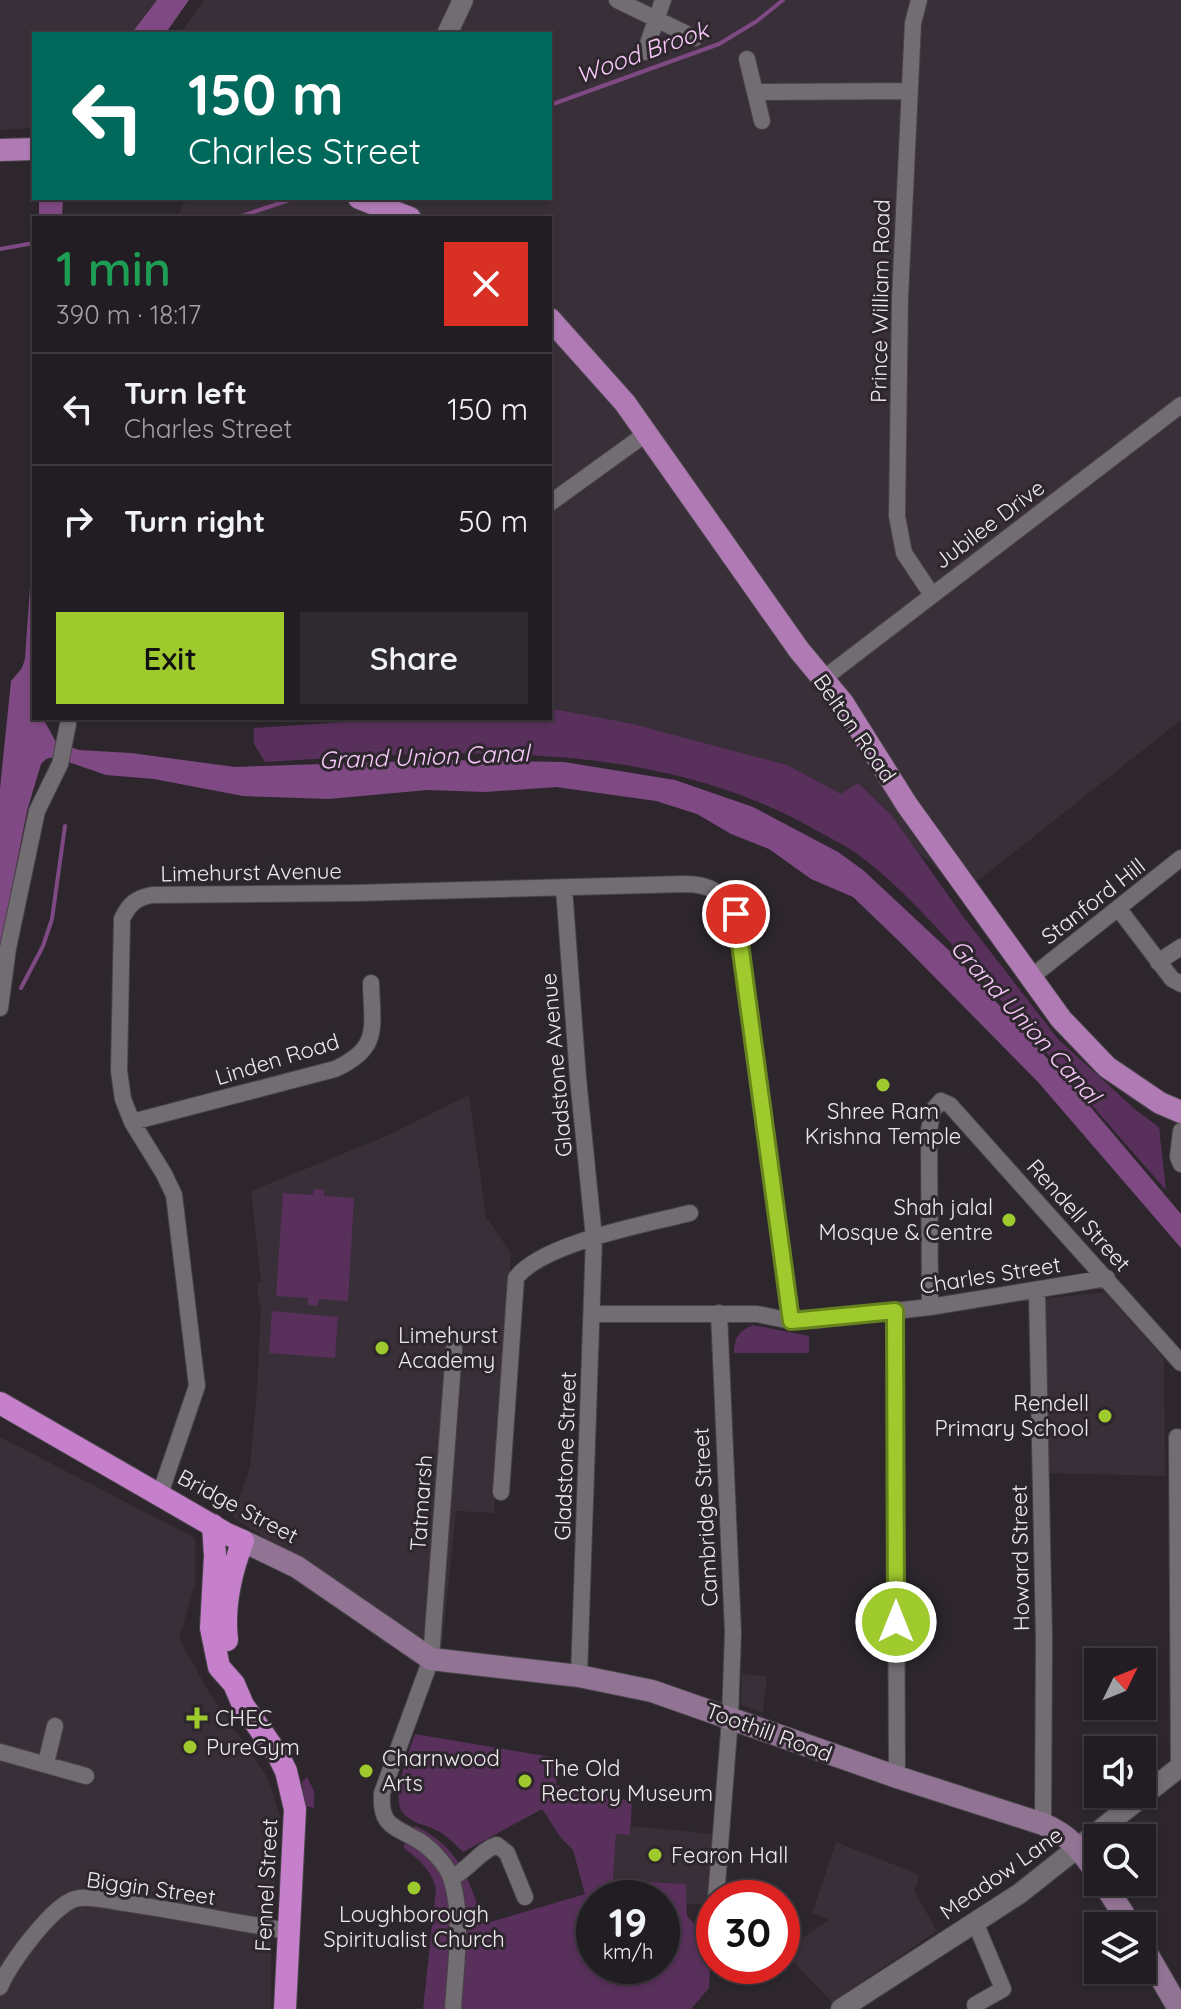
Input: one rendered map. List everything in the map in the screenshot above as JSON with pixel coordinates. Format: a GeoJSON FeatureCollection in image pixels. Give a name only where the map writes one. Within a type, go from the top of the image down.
{"type":"FeatureCollection","features":[{"type":"Feature","properties":{"kind":"highway","name":"Bridge Street"},"geometry":{"type":"LineString","coordinates":[[0,1403],[243,1541]]}},
{"type":"Feature","properties":{"kind":"highway","name":"Fennel Street"},"geometry":{"type":"LineString","coordinates":[[213,1525],[215,1556],[211,1628],[219,1667],[234,1684]]}},
{"type":"Feature","properties":{"kind":"highway","name":"Fennel Street"},"geometry":{"type":"LineString","coordinates":[[243,1541],[234,1563],[225,1629],[234,1684],[243,1705],[278,1755],[292,1794],[295,1819],[285,2009]]}},
{"type":"Feature","properties":{"kind":"main road"},"geometry":{"type":"LineString","coordinates":[[0,150],[32,149]]}},
{"type":"Feature","properties":{"kind":"main road"},"geometry":{"type":"LineString","coordinates":[[369,200],[405,216]]}},
{"type":"Feature","properties":{"kind":"main road","name":"Belton Road"},"geometry":{"type":"LineString","coordinates":[[552,321],[597,369],[647,433],[799,650],[843,703],[907,805],[1068,1027],[1107,1067],[1147,1095],[1181,1112]]}},
{"type":"Feature","properties":{"kind":"main road","name":"Bridge Street"},"geometry":{"type":"LineString","coordinates":[[243,1541],[297,1567],[438,1661]]}},
{"type":"Feature","properties":{"kind":"main road","name":"Toothill Road"},"geometry":{"type":"LineString","coordinates":[[438,1661],[579,1676],[652,1691],[897,1777],[1043,1824],[1061,1832],[1080,1848]]}},
{"type":"Feature","properties":{"kind":"main road"},"geometry":{"type":"LineString","coordinates":[[1080,1848],[1084,1854]]}},
{"type":"Feature","properties":{"kind":"main road"},"geometry":{"type":"LineString","coordinates":[[1156,1969],[1179,2009]]}},
{"type":"Feature","properties":{"kind":"street"},"geometry":{"type":"LineString","coordinates":[[448,32],[463,0]]}},
{"type":"Feature","properties":{"kind":"street"},"geometry":{"type":"LineString","coordinates":[[617,0],[695,38]]}},
{"type":"Feature","properties":{"kind":"street"},"geometry":{"type":"LineString","coordinates":[[645,52],[663,0]]}},
{"type":"Feature","properties":{"kind":"street","name":"Prince William Road"},"geometry":{"type":"LineString","coordinates":[[919,0],[913,23],[900,298],[897,516],[904,553],[932,595]]}},
{"type":"Feature","properties":{"kind":"street"},"geometry":{"type":"LineString","coordinates":[[747,59],[762,121]]}},
{"type":"Feature","properties":{"kind":"street"},"geometry":{"type":"LineString","coordinates":[[755,92],[909,91]]}},
{"type":"Feature","properties":{"kind":"street","name":"Jubilee Drive"},"geometry":{"type":"LineString","coordinates":[[823,679],[1181,405]]}},
{"type":"Feature","properties":{"kind":"street"},"geometry":{"type":"LineString","coordinates":[[552,502],[647,433]]}},
{"type":"Feature","properties":{"kind":"street"},"geometry":{"type":"LineString","coordinates":[[0,1008],[8,948],[37,811],[60,764],[68,724]]}},
{"type":"Feature","properties":{"kind":"street","name":"Stanford Hill"},"geometry":{"type":"LineString","coordinates":[[1030,978],[1181,858]]}},
{"type":"Feature","properties":{"kind":"street","name":"Limehurst Avenue"},"geometry":{"type":"LineString","coordinates":[[160,1494],[193,1405],[197,1374],[174,1195],[132,1122],[123,1099],[119,1071],[122,919],[128,906],[139,897],[700,884],[716,890],[736,914],[791,1321]]}},
{"type":"Feature","properties":{"kind":"street","name":"Gladstone Avenue"},"geometry":{"type":"LineString","coordinates":[[564,888],[594,1238]]}},
{"type":"Feature","properties":{"kind":"street"},"geometry":{"type":"LineString","coordinates":[[1118,908],[1172,979],[1181,984]]}},
{"type":"Feature","properties":{"kind":"street"},"geometry":{"type":"LineString","coordinates":[[1158,962],[1181,947]]}},
{"type":"Feature","properties":{"kind":"street","name":"Linden Road"},"geometry":{"type":"LineString","coordinates":[[132,1122],[346,1064],[366,1048],[372,1033],[371,983]]}},
{"type":"Feature","properties":{"kind":"street","name":"Rendell Street"},"geometry":{"type":"LineString","coordinates":[[930,1307],[929,1130],[933,1110],[941,1101],[950,1105],[1181,1363]]}},
{"type":"Feature","properties":{"kind":"street"},"geometry":{"type":"LineString","coordinates":[[1181,1131],[1178,1157],[1181,1164]]}},
{"type":"Feature","properties":{"kind":"street"},"geometry":{"type":"LineString","coordinates":[[501,1492],[516,1278],[523,1268],[533,1262],[594,1238],[690,1213]]}},
{"type":"Feature","properties":{"kind":"street","name":"Gladstone Street"},"geometry":{"type":"LineString","coordinates":[[579,1676],[594,1238]]}},
{"type":"Feature","properties":{"kind":"street","name":"Charles Street"},"geometry":{"type":"LineString","coordinates":[[592,1314],[757,1314],[791,1321],[930,1307],[1037,1292],[1107,1278]]}},
{"type":"Feature","properties":{"kind":"street","name":"Howard Street"},"geometry":{"type":"LineString","coordinates":[[1037,1292],[1044,1639],[1043,1824]]}},
{"type":"Feature","properties":{"kind":"street"},"geometry":{"type":"LineString","coordinates":[[895,1311],[897,1777]]}},
{"type":"Feature","properties":{"kind":"street","name":"Cambridge Street"},"geometry":{"type":"LineString","coordinates":[[717,1880],[730,1718],[733,1632],[719,1313]]}},
{"type":"Feature","properties":{"kind":"street","name":"Tatmarsh"},"geometry":{"type":"LineString","coordinates":[[451,1878],[440,1860],[418,1839],[388,1824],[381,1808],[382,1793],[438,1661],[454,1349]]}},
{"type":"Feature","properties":{"kind":"street"},"geometry":{"type":"LineString","coordinates":[[1177,1437],[1180,1766]]}},
{"type":"Feature","properties":{"kind":"street"},"geometry":{"type":"LineString","coordinates":[[46,1763],[55,1726]]}},
{"type":"Feature","properties":{"kind":"street"},"geometry":{"type":"LineString","coordinates":[[0,1752],[86,1776]]}},
{"type":"Feature","properties":{"kind":"street","name":"Meadow Lane"},"geometry":{"type":"LineString","coordinates":[[841,2009],[1019,1894],[1180,1766]]}},
{"type":"Feature","properties":{"kind":"street"},"geometry":{"type":"LineString","coordinates":[[453,2009],[457,1935],[451,1878],[471,1866],[484,1851],[497,1845],[507,1853],[525,1897]]}},
{"type":"Feature","properties":{"kind":"street","name":"Biggin Street"},"geometry":{"type":"LineString","coordinates":[[0,1987],[5,1972],[49,1920],[73,1899],[85,1897],[114,1901],[289,1931]]}},
{"type":"Feature","properties":{"kind":"street"},"geometry":{"type":"LineString","coordinates":[[975,1922],[1003,1989],[975,2005]]}},
{"type":"Feature","properties":{"kind":"shaded area"},"geometry":{"type":"Polygon","coordinates":[[[0,0],[157,0],[133,32],[32,32],[32,128],[0,130],[0,0]]]}},
{"type":"Feature","properties":{"kind":"shaded area"},"geometry":{"type":"Polygon","coordinates":[[[157,0],[189,0],[166,32],[133,32],[157,0]]]}},
{"type":"Feature","properties":{"kind":"shaded area"},"geometry":{"type":"Polygon","coordinates":[[[204,0],[1181,0],[1181,720],[979,880],[954,882],[916,851],[610,739],[552,707],[552,216],[178,216],[186,200],[552,200],[552,32],[181,32],[204,0]]]}},
{"type":"Feature","properties":{"kind":"shaded area"},"geometry":{"type":"Polygon","coordinates":[[[39,200],[63,200],[62,216],[39,216],[39,200]]]}},
{"type":"Feature","properties":{"kind":"shaded area"},"geometry":{"type":"Polygon","coordinates":[[[32,557],[32,720],[45,720],[56,742],[79,750],[131,753],[235,767],[446,760],[564,762],[675,780],[753,807],[838,852],[863,870],[953,954],[1082,1097],[1181,1214],[1181,1248],[1038,1082],[853,897],[811,879],[769,849],[731,834],[697,814],[656,801],[556,787],[485,792],[427,790],[329,799],[243,796],[154,779],[106,775],[54,757],[41,764],[27,811],[0,948],[0,789],[11,681],[25,659],[32,557]]]}},
{"type":"Feature","properties":{"kind":"shaded area"},"geometry":{"type":"Polygon","coordinates":[[[552,709],[633,724],[787,765],[841,794],[858,783],[892,816],[962,915],[1058,1039],[1159,1127],[1166,1190],[911,900],[856,853],[814,829],[750,799],[684,777],[616,764],[546,756],[476,754],[265,762],[254,744],[254,728],[375,720],[552,720],[552,709]]]}},
{"type":"Feature","properties":{"kind":"shaded area","name":"Limehurst Academy"},"geometry":{"type":"Polygon","coordinates":[[[469,1095],[486,1217],[511,1253],[494,1513],[456,1511],[442,1645],[410,1633],[233,1517],[250,1466],[257,1390],[261,1305],[257,1283],[261,1282],[251,1191],[389,1135],[469,1095]]]}},
{"type":"Feature","properties":{"kind":"shaded area"},"geometry":{"type":"Polygon","coordinates":[[[314,1189],[324,1190],[324,1196],[354,1198],[348,1301],[319,1299],[318,1306],[308,1305],[308,1298],[276,1296],[283,1193],[313,1195],[314,1189]]]}},
{"type":"Feature","properties":{"kind":"shaded area","name":"Rendell Primary School"},"geometry":{"type":"Polygon","coordinates":[[[1105,1292],[1164,1359],[1165,1476],[1047,1473],[1042,1299],[1105,1292]]]}},
{"type":"Feature","properties":{"kind":"shaded area"},"geometry":{"type":"Polygon","coordinates":[[[272,1311],[338,1317],[335,1358],[269,1353],[272,1311]]]}},
{"type":"Feature","properties":{"kind":"shaded area"},"geometry":{"type":"Polygon","coordinates":[[[753,1325],[809,1336],[809,1353],[734,1353],[738,1336],[753,1325]]]}},
{"type":"Feature","properties":{"kind":"shaded area"},"geometry":{"type":"Polygon","coordinates":[[[0,1437],[195,1538],[195,1584],[179,1638],[207,1689],[267,1776],[280,1816],[271,1936],[271,2009],[0,2009],[0,1437]]]}},
{"type":"Feature","properties":{"kind":"shaded area"},"geometry":{"type":"Polygon","coordinates":[[[742,1674],[767,1676],[763,1713],[741,1705],[742,1674]]]}},
{"type":"Feature","properties":{"kind":"shaded area"},"geometry":{"type":"Polygon","coordinates":[[[415,1734],[557,1758],[556,1785],[632,1801],[630,1835],[616,1834],[613,1880],[581,1880],[573,1850],[542,1809],[463,1852],[438,1831],[404,1814],[399,1798],[402,1775],[415,1734]]]}},
{"type":"Feature","properties":{"kind":"shaded area"},"geometry":{"type":"Polygon","coordinates":[[[307,1777],[314,1791],[314,1808],[305,1806],[302,1782],[307,1777]]]}},
{"type":"Feature","properties":{"kind":"shaded area"},"geometry":{"type":"Polygon","coordinates":[[[415,1826],[443,1844],[461,1866],[484,1924],[576,1897],[576,1984],[680,1984],[680,1884],[686,1884],[687,1916],[696,1926],[696,1984],[709,1984],[709,1988],[691,2009],[423,2009],[436,1889],[428,1870],[403,1847],[415,1826]]]}},
{"type":"Feature","properties":{"kind":"shaded area"},"geometry":{"type":"Polygon","coordinates":[[[631,1826],[712,1834],[710,1880],[696,1880],[696,1904],[687,1904],[685,1884],[680,1884],[680,1880],[613,1880],[616,1833],[630,1835],[631,1826]]]}},
{"type":"Feature","properties":{"kind":"shaded area"},"geometry":{"type":"Polygon","coordinates":[[[836,1842],[920,1875],[914,1891],[937,1931],[832,2002],[800,1969],[800,1940],[829,1920],[812,1913],[836,1842]]]}},
{"type":"Feature","properties":{"kind":"waterway","name":"Wood Brook"},"geometry":{"type":"LineString","coordinates":[[552,104],[719,44],[757,21],[783,0]]}},
{"type":"Feature","properties":{"kind":"waterway","name":"Wood Brook"},"geometry":{"type":"LineString","coordinates":[[242,216],[289,200]]}},
{"type":"Feature","properties":{"kind":"waterway"},"geometry":{"type":"LineString","coordinates":[[0,249],[32,243]]}},
{"type":"Feature","properties":{"kind":"waterway","name":"Wood Brook"},"geometry":{"type":"LineString","coordinates":[[21,988],[43,946],[52,919],[65,826]]}},
{"type":"Feature","properties":{"kind":"place","name":"Shree Ram Krishna Temple"},"geometry":{"type":"Point","coordinates":[883,1085]}},
{"type":"Feature","properties":{"kind":"place","name":"Shah jalal Mosque & Centre"},"geometry":{"type":"Point","coordinates":[1009,1220]}},
{"type":"Feature","properties":{"kind":"place","name":"Limehurst Academy"},"geometry":{"type":"Point","coordinates":[382,1348]}},
{"type":"Feature","properties":{"kind":"place","name":"Rendell Primary School"},"geometry":{"type":"Point","coordinates":[1105,1416]}},
{"type":"Feature","properties":{"kind":"place","name":"CHEC"},"geometry":{"type":"Point","coordinates":[197,1718]}},
{"type":"Feature","properties":{"kind":"place","name":"PureGym"},"geometry":{"type":"Point","coordinates":[190,1747]}},
{"type":"Feature","properties":{"kind":"place","name":"Charnwood Arts"},"geometry":{"type":"Point","coordinates":[366,1771]}},
{"type":"Feature","properties":{"kind":"place","name":"The Old Rectory Museum"},"geometry":{"type":"Point","coordinates":[525,1781]}},
{"type":"Feature","properties":{"kind":"place","name":"Fearon Hall"},"geometry":{"type":"Point","coordinates":[655,1855]}},
{"type":"Feature","properties":{"kind":"place","name":"Loughborough Spiritualist Church"},"geometry":{"type":"Point","coordinates":[414,1888]}},
{"type":"Feature","properties":{"kind":"route"},"geometry":{"type":"LineString","coordinates":[[736,914],[791,1321],[895,1311],[896,1622]]}},
{"type":"Feature","properties":{"kind":"water label","name":"Grand Union Canal"},"geometry":{"type":"Point","coordinates":[424,756]}},
{"type":"Feature","properties":{"kind":"water label","name":"Grand Union Canal"},"geometry":{"type":"Point","coordinates":[1026,1021]}}]}
